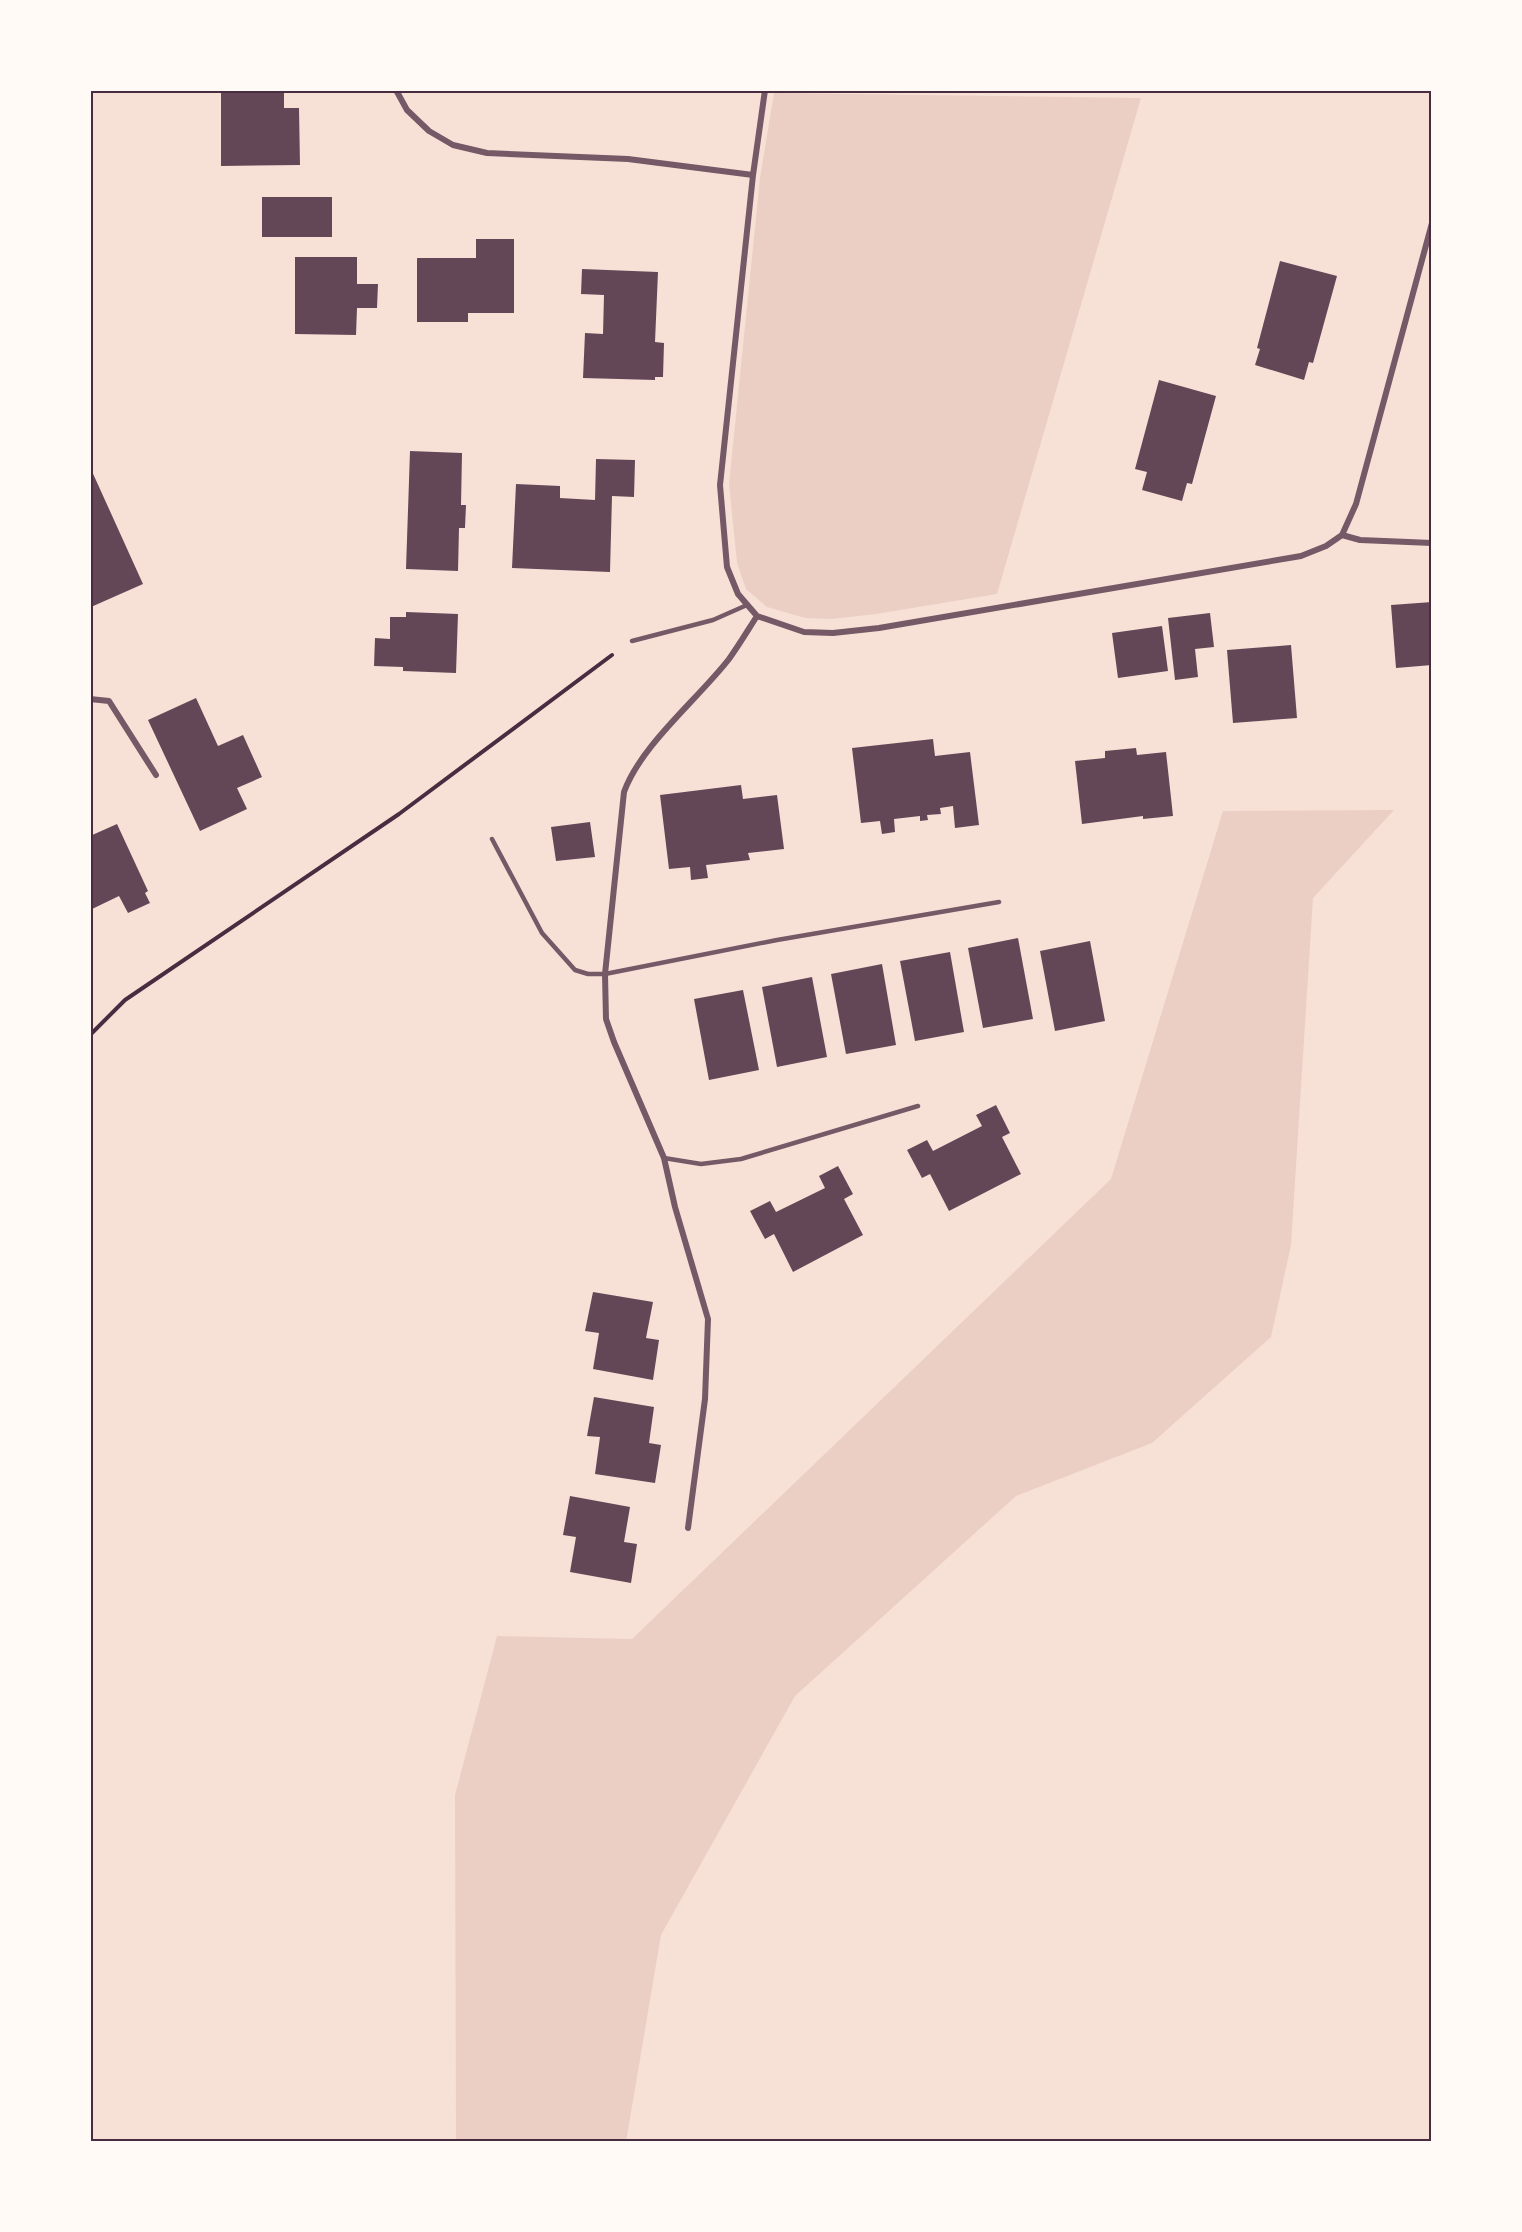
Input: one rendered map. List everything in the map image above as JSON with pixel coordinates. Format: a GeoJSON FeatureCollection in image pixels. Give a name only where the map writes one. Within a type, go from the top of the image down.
{"type":"FeatureCollection","features":[{"type":"Feature","properties":{"kind":"street"},"geometry":{"type":"LineString","coordinates":[[396,90],[407,110],[429,131],[453,145],[464,148],[487,153],[628,159],[753,175]]}},
{"type":"Feature","properties":{"kind":"street"},"geometry":{"type":"LineString","coordinates":[[765,90],[753,175],[720,485],[727,567],[738,594],[757,616],[804,632],[832,633],[879,628],[1301,556],[1326,546],[1342,535],[1356,504],[1432,223]]}},
{"type":"Feature","properties":{"kind":"street"},"geometry":{"type":"LineString","coordinates":[[1342,535],[1360,540],[1432,543]]}},
{"type":"Feature","properties":{"kind":"street"},"geometry":{"type":"LineString","coordinates":[[688,1528],[705,1400],[708,1319],[675,1207],[664,1158],[606,1019],[605,975],[624,792],[629,778],[641,759],[729,658],[757,616]]}},
{"type":"Feature","properties":{"kind":"street"},"geometry":{"type":"LineString","coordinates":[[90,699],[109,700],[156,775]]}},
{"type":"Feature","properties":{"kind":"lane"},"geometry":{"type":"LineString","coordinates":[[632,641],[713,620],[747,605]]}},
{"type":"Feature","properties":{"kind":"lane"},"geometry":{"type":"LineString","coordinates":[[492,838],[542,933],[575,970],[588,974],[605,975],[777,940],[999,902]]}},
{"type":"Feature","properties":{"kind":"lane"},"geometry":{"type":"LineString","coordinates":[[664,1158],[701,1164],[741,1159],[918,1106]]}},
{"type":"Feature","properties":{"kind":"path"},"geometry":{"type":"LineString","coordinates":[[90,1035],[125,1000],[399,814],[632,641]]}},
{"type":"Feature","properties":{"kind":"shaded area"},"geometry":{"type":"Polygon","coordinates":[[[774,93],[1141,98],[997,594],[832,619],[805,618],[767,607],[746,589],[737,563],[729,484],[760,178],[774,93]]]}},
{"type":"Feature","properties":{"kind":"shaded area"},"geometry":{"type":"Polygon","coordinates":[[[1394,810],[1313,898],[1291,1245],[1271,1337],[1152,1443],[1016,1496],[795,1696],[661,1935],[626,2142],[456,2142],[455,1795],[497,1636],[632,1639],[1111,1179],[1223,811],[1394,810]]]}},
{"type":"Feature","properties":{"kind":"building"},"geometry":{"type":"Polygon","coordinates":[[[221,90],[284,90],[284,108],[299,108],[300,165],[221,166],[221,90]]]}},
{"type":"Feature","properties":{"kind":"building"},"geometry":{"type":"Polygon","coordinates":[[[262,197],[332,197],[332,237],[262,237],[262,197]]]}},
{"type":"Feature","properties":{"kind":"building"},"geometry":{"type":"Polygon","coordinates":[[[476,239],[514,239],[514,313],[468,313],[468,322],[417,322],[417,258],[476,258],[476,239]]]}},
{"type":"Feature","properties":{"kind":"building"},"geometry":{"type":"Polygon","coordinates":[[[295,257],[357,257],[357,284],[378,284],[377,308],[357,308],[356,335],[295,334],[295,257]]]}},
{"type":"Feature","properties":{"kind":"building"},"geometry":{"type":"Polygon","coordinates":[[[1280,261],[1337,276],[1313,363],[1309,362],[1304,380],[1255,365],[1260,349],[1257,348],[1280,261]]]}},
{"type":"Feature","properties":{"kind":"building"},"geometry":{"type":"Polygon","coordinates":[[[582,269],[658,272],[655,342],[664,343],[663,377],[655,377],[655,380],[583,378],[585,333],[603,334],[604,295],[581,294],[582,269]]]}},
{"type":"Feature","properties":{"kind":"building"},"geometry":{"type":"Polygon","coordinates":[[[1159,380],[1216,396],[1192,484],[1187,483],[1182,501],[1142,490],[1147,472],[1135,469],[1159,380]]]}},
{"type":"Feature","properties":{"kind":"building"},"geometry":{"type":"Polygon","coordinates":[[[410,451],[462,453],[461,505],[466,505],[465,528],[459,528],[458,571],[406,569],[410,451]]]}},
{"type":"Feature","properties":{"kind":"building"},"geometry":{"type":"Polygon","coordinates":[[[596,459],[635,460],[634,497],[612,496],[610,572],[512,568],[516,484],[560,486],[560,498],[595,500],[596,459]]]}},
{"type":"Feature","properties":{"kind":"building"},"geometry":{"type":"Polygon","coordinates":[[[90,467],[143,584],[91,607],[90,605],[90,467]]]}},
{"type":"Feature","properties":{"kind":"building"},"geometry":{"type":"Polygon","coordinates":[[[1432,602],[1432,665],[1396,668],[1391,605],[1432,602]]]}},
{"type":"Feature","properties":{"kind":"building"},"geometry":{"type":"Polygon","coordinates":[[[406,612],[458,614],[456,673],[403,671],[403,667],[374,666],[375,638],[390,639],[390,617],[406,617],[406,612]]]}},
{"type":"Feature","properties":{"kind":"building"},"geometry":{"type":"Polygon","coordinates":[[[1210,613],[1214,647],[1195,649],[1198,677],[1175,680],[1168,618],[1210,613]]]}},
{"type":"Feature","properties":{"kind":"building"},"geometry":{"type":"Polygon","coordinates":[[[1162,626],[1168,671],[1118,678],[1112,633],[1162,626]]]}},
{"type":"Feature","properties":{"kind":"building"},"geometry":{"type":"Polygon","coordinates":[[[1291,645],[1297,718],[1233,723],[1227,650],[1291,645]]]}},
{"type":"Feature","properties":{"kind":"building"},"geometry":{"type":"Polygon","coordinates":[[[196,698],[218,746],[243,735],[262,777],[237,788],[247,809],[200,831],[148,720],[196,698]]]}},
{"type":"Feature","properties":{"kind":"building"},"geometry":{"type":"Polygon","coordinates":[[[933,739],[935,756],[970,752],[979,825],[955,828],[953,806],[940,808],[941,814],[927,815],[928,820],[920,821],[920,816],[894,819],[895,832],[882,834],[880,821],[861,823],[852,748],[933,739]]]}},
{"type":"Feature","properties":{"kind":"building"},"geometry":{"type":"Polygon","coordinates":[[[1136,748],[1137,755],[1166,752],[1173,816],[1143,819],[1143,816],[1082,824],[1075,761],[1105,758],[1105,751],[1136,748]]]}},
{"type":"Feature","properties":{"kind":"building"},"geometry":{"type":"Polygon","coordinates":[[[741,785],[743,799],[777,795],[784,849],[748,853],[750,860],[706,865],[708,878],[691,880],[690,867],[669,869],[660,795],[741,785]]]}},
{"type":"Feature","properties":{"kind":"building"},"geometry":{"type":"Polygon","coordinates":[[[590,822],[595,857],[556,861],[551,827],[590,822]]]}},
{"type":"Feature","properties":{"kind":"building"},"geometry":{"type":"Polygon","coordinates":[[[117,824],[148,891],[145,893],[150,903],[128,913],[119,896],[90,910],[90,836],[117,824]]]}},
{"type":"Feature","properties":{"kind":"building"},"geometry":{"type":"Polygon","coordinates":[[[1018,938],[1033,1019],[983,1028],[968,948],[1018,938]]]}},
{"type":"Feature","properties":{"kind":"building"},"geometry":{"type":"Polygon","coordinates":[[[1090,941],[1105,1021],[1055,1031],[1040,951],[1090,941]]]}},
{"type":"Feature","properties":{"kind":"building"},"geometry":{"type":"Polygon","coordinates":[[[950,952],[964,1032],[915,1041],[900,961],[950,952]]]}},
{"type":"Feature","properties":{"kind":"building"},"geometry":{"type":"Polygon","coordinates":[[[882,964],[896,1045],[846,1054],[831,974],[882,964]]]}},
{"type":"Feature","properties":{"kind":"building"},"geometry":{"type":"Polygon","coordinates":[[[812,977],[827,1057],[777,1067],[762,987],[812,977]]]}},
{"type":"Feature","properties":{"kind":"building"},"geometry":{"type":"Polygon","coordinates":[[[743,990],[759,1070],[709,1080],[694,999],[743,990]]]}},
{"type":"Feature","properties":{"kind":"building"},"geometry":{"type":"Polygon","coordinates":[[[996,1105],[1010,1133],[1002,1137],[1021,1174],[949,1211],[930,1174],[922,1178],[907,1150],[927,1140],[933,1151],[982,1126],[976,1115],[996,1105]]]}},
{"type":"Feature","properties":{"kind":"building"},"geometry":{"type":"Polygon","coordinates":[[[838,1166],[853,1194],[844,1199],[863,1235],[793,1272],[774,1234],[765,1239],[750,1211],[770,1201],[776,1212],[825,1188],[819,1176],[838,1166]]]}},
{"type":"Feature","properties":{"kind":"building"},"geometry":{"type":"Polygon","coordinates":[[[593,1292],[653,1302],[646,1338],[659,1340],[653,1380],[593,1369],[599,1333],[585,1331],[593,1292]]]}},
{"type":"Feature","properties":{"kind":"building"},"geometry":{"type":"Polygon","coordinates":[[[594,1397],[654,1407],[649,1443],[661,1445],[655,1483],[595,1474],[600,1437],[587,1436],[594,1397]]]}},
{"type":"Feature","properties":{"kind":"building"},"geometry":{"type":"Polygon","coordinates":[[[570,1496],[630,1507],[624,1542],[637,1544],[631,1583],[570,1572],[576,1537],[563,1535],[570,1496]]]}}]}
